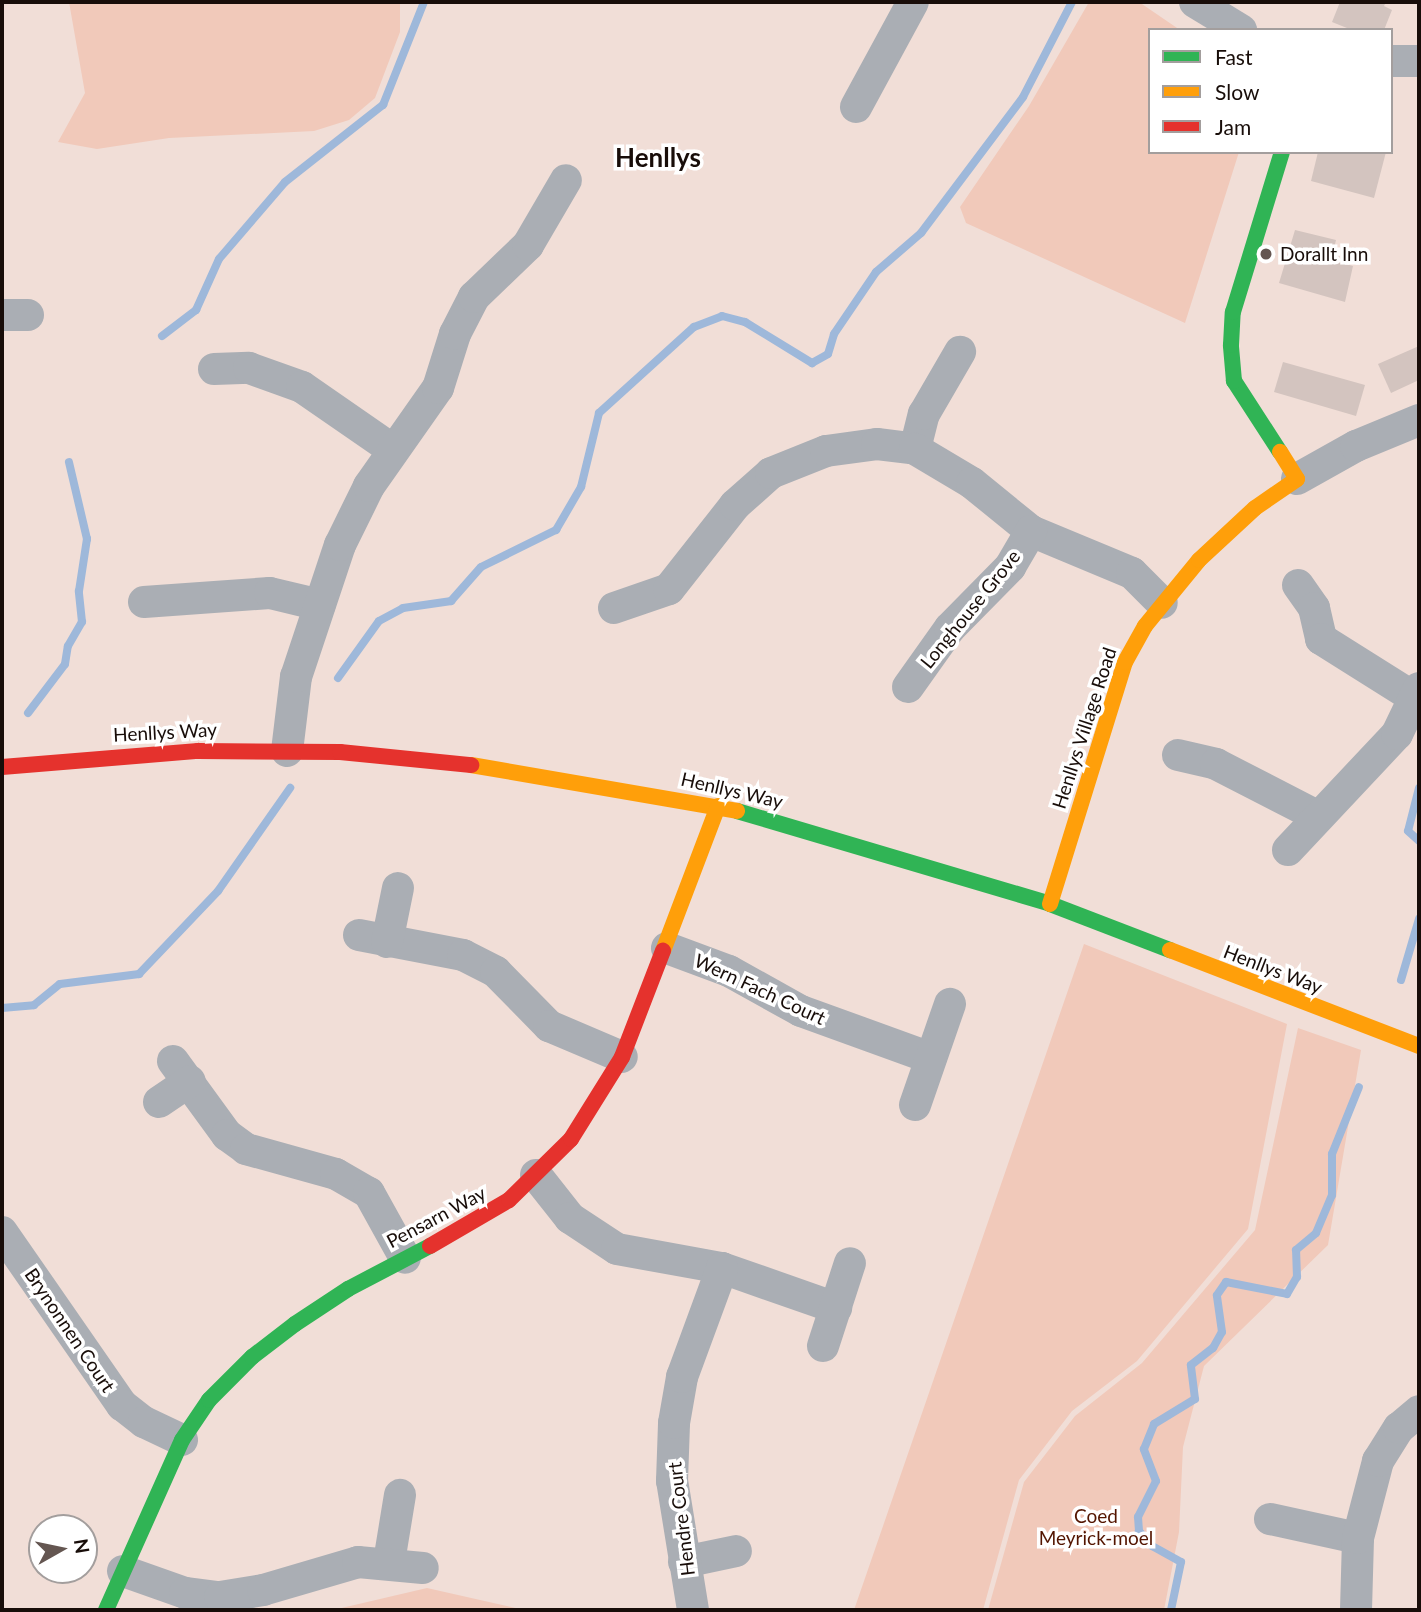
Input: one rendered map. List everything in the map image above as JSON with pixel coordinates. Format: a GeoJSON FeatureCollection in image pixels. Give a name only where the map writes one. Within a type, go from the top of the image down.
{"type":"FeatureCollection","features":[{"type":"Feature","properties":{"kind":"street"},"geometry":{"type":"LineString","coordinates":[[856,107],[913,2]]}},
{"type":"Feature","properties":{"kind":"street"},"geometry":{"type":"LineString","coordinates":[[1195,2],[1238,28]]}},
{"type":"Feature","properties":{"kind":"street"},"geometry":{"type":"LineString","coordinates":[[1393,61],[1419,61]]}},
{"type":"Feature","properties":{"kind":"street"},"geometry":{"type":"LineString","coordinates":[[1281,154],[1233,313],[1231,345],[1234,381],[1297,479],[1356,446],[1419,420]]}},
{"type":"Feature","properties":{"kind":"street"},"geometry":{"type":"LineString","coordinates":[[287,751],[296,677],[340,545],[369,486],[438,388],[455,334],[474,297],[528,245],[566,180]]}},
{"type":"Feature","properties":{"kind":"street"},"geometry":{"type":"LineString","coordinates":[[915,449],[924,414],[960,352]]}},
{"type":"Feature","properties":{"kind":"street"},"geometry":{"type":"LineString","coordinates":[[214,369],[249,368],[302,387],[393,450]]}},
{"type":"Feature","properties":{"kind":"street","name":"Longhouse Grove"},"geometry":{"type":"LineString","coordinates":[[614,608],[668,589],[735,505],[771,473],[827,452],[877,444],[915,449],[972,483],[1031,531],[1132,573],[1162,603]]}},
{"type":"Feature","properties":{"kind":"street","name":"Henllys Village Road"},"geometry":{"type":"LineString","coordinates":[[1050,904],[1125,662],[1162,603],[1199,560],[1255,508],[1297,479]]}},
{"type":"Feature","properties":{"kind":"street","name":"Longhouse Grove"},"geometry":{"type":"LineString","coordinates":[[908,687],[950,628],[1010,566],[1031,531]]}},
{"type":"Feature","properties":{"kind":"street"},"geometry":{"type":"LineString","coordinates":[[1289,850],[1317,816],[1397,734],[1416,692],[1321,639],[1314,608],[1298,585]]}},
{"type":"Feature","properties":{"kind":"street"},"geometry":{"type":"LineString","coordinates":[[144,602],[270,593],[320,605]]}},
{"type":"Feature","properties":{"kind":"street","name":"Henllys Way"},"geometry":{"type":"LineString","coordinates":[[2,767],[198,751],[340,752],[518,770],[718,806],[1050,904],[1419,1046]]}},
{"type":"Feature","properties":{"kind":"street"},"geometry":{"type":"LineString","coordinates":[[1178,755],[1226,769],[1317,816]]}},
{"type":"Feature","properties":{"kind":"street","name":"Pensarn Way"},"geometry":{"type":"LineString","coordinates":[[106,1610],[182,1440],[209,1401],[252,1357],[348,1289],[478,1222],[536,1175],[591,1111],[622,1057],[667,948],[718,806]]}},
{"type":"Feature","properties":{"kind":"street"},"geometry":{"type":"LineString","coordinates":[[398,888],[373,938],[474,961],[496,972],[549,1026],[622,1057]]}},
{"type":"Feature","properties":{"kind":"street","name":"Wern Fach Court"},"geometry":{"type":"LineString","coordinates":[[667,948],[729,971],[801,1011],[931,1058]]}},
{"type":"Feature","properties":{"kind":"street"},"geometry":{"type":"LineString","coordinates":[[915,1105],[950,1004]]}},
{"type":"Feature","properties":{"kind":"street"},"geometry":{"type":"LineString","coordinates":[[159,1102],[182,1071],[228,1135],[246,1149],[336,1174],[369,1193],[405,1258]]}},
{"type":"Feature","properties":{"kind":"street"},"geometry":{"type":"LineString","coordinates":[[536,1175],[570,1218],[617,1249],[722,1268],[836,1308]]}},
{"type":"Feature","properties":{"kind":"street","name":"Brynonnen Court"},"geometry":{"type":"LineString","coordinates":[[2,1232],[122,1405],[144,1422],[182,1440]]}},
{"type":"Feature","properties":{"kind":"street"},"geometry":{"type":"LineString","coordinates":[[823,1346],[850,1263]]}},
{"type":"Feature","properties":{"kind":"street","name":"Hendre Court"},"geometry":{"type":"LineString","coordinates":[[693,1610],[672,1481],[674,1423],[682,1377],[722,1268]]}},
{"type":"Feature","properties":{"kind":"street"},"geometry":{"type":"LineString","coordinates":[[1356,1610],[1358,1538],[1378,1461],[1399,1428],[1419,1411]]}},
{"type":"Feature","properties":{"kind":"street"},"geometry":{"type":"LineString","coordinates":[[389,1562],[400,1495]]}},
{"type":"Feature","properties":{"kind":"street"},"geometry":{"type":"LineString","coordinates":[[1270,1519],[1358,1538]]}},
{"type":"Feature","properties":{"kind":"street"},"geometry":{"type":"LineString","coordinates":[[684,1562],[736,1551]]}},
{"type":"Feature","properties":{"kind":"street"},"geometry":{"type":"LineString","coordinates":[[123,1571],[185,1593],[220,1597],[263,1590],[327,1568],[389,1562],[422,1568]]}},
{"type":"Feature","properties":{"kind":"green space"},"geometry":{"type":"Polygon","coordinates":[[[69,2],[400,2],[400,32],[375,98],[349,120],[314,131],[169,138],[97,149],[58,142],[85,93],[69,2]]]}},
{"type":"Feature","properties":{"kind":"green space"},"geometry":{"type":"Polygon","coordinates":[[[1089,2],[1139,2],[1177,28],[1148,28],[1148,154],[1238,154],[1185,323],[966,223],[960,207],[1029,106],[1089,2]]]}},
{"type":"Feature","properties":{"kind":"green space"},"geometry":{"type":"Polygon","coordinates":[[[1084,944],[1287,1024],[1248,1229],[1137,1361],[1072,1411],[1019,1480],[983,1610],[854,1610],[1084,944]]]}},
{"type":"Feature","properties":{"kind":"green space","name":"Coed Meyrick-moel"},"geometry":{"type":"Polygon","coordinates":[[[1298,1028],[1361,1050],[1328,1245],[1204,1366],[1183,1447],[1179,1532],[1164,1610],[988,1610],[1024,1482],[1075,1416],[1142,1363],[1255,1230],[1298,1028]]]}},
{"type":"Feature","properties":{"kind":"green space"},"geometry":{"type":"Polygon","coordinates":[[[427,1588],[524,1610],[333,1610],[427,1588]]]}},
{"type":"Feature","properties":{"kind":"building"},"geometry":{"type":"Polygon","coordinates":[[[1340,2],[1386,2],[1384,6],[1392,10],[1385,28],[1347,28],[1332,22],[1340,2]]]}},
{"type":"Feature","properties":{"kind":"building"},"geometry":{"type":"Polygon","coordinates":[[[1318,154],[1385,154],[1374,198],[1311,181],[1318,154]]]}},
{"type":"Feature","properties":{"kind":"building"},"geometry":{"type":"Polygon","coordinates":[[[1295,230],[1336,240],[1331,260],[1353,266],[1345,302],[1279,283],[1295,230]]]}},
{"type":"Feature","properties":{"kind":"building"},"geometry":{"type":"Polygon","coordinates":[[[1419,346],[1419,380],[1391,393],[1378,364],[1419,346]]]}},
{"type":"Feature","properties":{"kind":"building"},"geometry":{"type":"Polygon","coordinates":[[[1283,362],[1365,385],[1356,416],[1274,392],[1283,362]]]}},
{"type":"Feature","properties":{"kind":"waterway"},"geometry":{"type":"LineString","coordinates":[[162,336],[196,310],[219,259],[285,182],[383,105],[424,2]]}},
{"type":"Feature","properties":{"kind":"waterway"},"geometry":{"type":"LineString","coordinates":[[338,678],[379,621],[403,608],[451,601],[481,567],[556,530],[581,487],[599,413],[694,327],[722,316],[745,322],[812,363],[828,354],[834,334],[876,272],[921,233],[1023,97],[1072,2]]}},
{"type":"Feature","properties":{"kind":"waterway"},"geometry":{"type":"LineString","coordinates":[[28,713],[65,664],[68,646],[82,622],[79,591],[87,539],[69,462]]}},
{"type":"Feature","properties":{"kind":"waterway"},"geometry":{"type":"LineString","coordinates":[[2,1008],[34,1005],[60,984],[139,974],[218,891],[290,788]]}},
{"type":"Feature","properties":{"kind":"waterway"},"geometry":{"type":"LineString","coordinates":[[1419,788],[1408,831],[1419,841]]}},
{"type":"Feature","properties":{"kind":"waterway"},"geometry":{"type":"LineString","coordinates":[[1401,980],[1419,919]]}},
{"type":"Feature","properties":{"kind":"waterway"},"geometry":{"type":"LineString","coordinates":[[1171,1610],[1181,1562],[1152,1546],[1139,1531],[1138,1517],[1156,1481],[1144,1449],[1154,1424],[1195,1399],[1191,1365],[1213,1348],[1222,1332],[1217,1295],[1226,1282],[1287,1294],[1297,1277],[1296,1250],[1316,1233],[1332,1195],[1332,1154],[1359,1087]]}},
{"type":"Feature","properties":{"kind":"traffic: fast"},"geometry":{"type":"LineString","coordinates":[[1280,452],[1234,381],[1231,345],[1233,312],[1281,154]]}},
{"type":"Feature","properties":{"kind":"traffic: fast"},"geometry":{"type":"LineString","coordinates":[[737,811],[1050,904],[1170,950]]}},
{"type":"Feature","properties":{"kind":"traffic: fast"},"geometry":{"type":"LineString","coordinates":[[106,1610],[182,1440],[209,1400],[252,1357],[295,1324],[348,1289],[430,1246]]}},
{"type":"Feature","properties":{"kind":"traffic: slow"},"geometry":{"type":"LineString","coordinates":[[1050,904],[1125,662],[1145,626],[1199,560],[1255,508],[1297,479],[1280,452]]}},
{"type":"Feature","properties":{"kind":"traffic: slow"},"geometry":{"type":"LineString","coordinates":[[471,765],[737,811]]}},
{"type":"Feature","properties":{"kind":"traffic: slow"},"geometry":{"type":"LineString","coordinates":[[663,951],[718,806]]}},
{"type":"Feature","properties":{"kind":"traffic: slow"},"geometry":{"type":"LineString","coordinates":[[1170,950],[1419,1046]]}},
{"type":"Feature","properties":{"kind":"traffic: jam"},"geometry":{"type":"LineString","coordinates":[[2,767],[198,751],[340,752],[471,765]]}},
{"type":"Feature","properties":{"kind":"traffic: jam"},"geometry":{"type":"LineString","coordinates":[[430,1246],[509,1200],[571,1139],[622,1057],[663,951]]}},
{"type":"Feature","properties":{"kind":"place","name":"Dorallt Inn"},"geometry":{"type":"Point","coordinates":[1266,254]}},
{"type":"Feature","properties":{"kind":"district","name":"Henllys"},"geometry":{"type":"Point","coordinates":[658,158]}}]}
